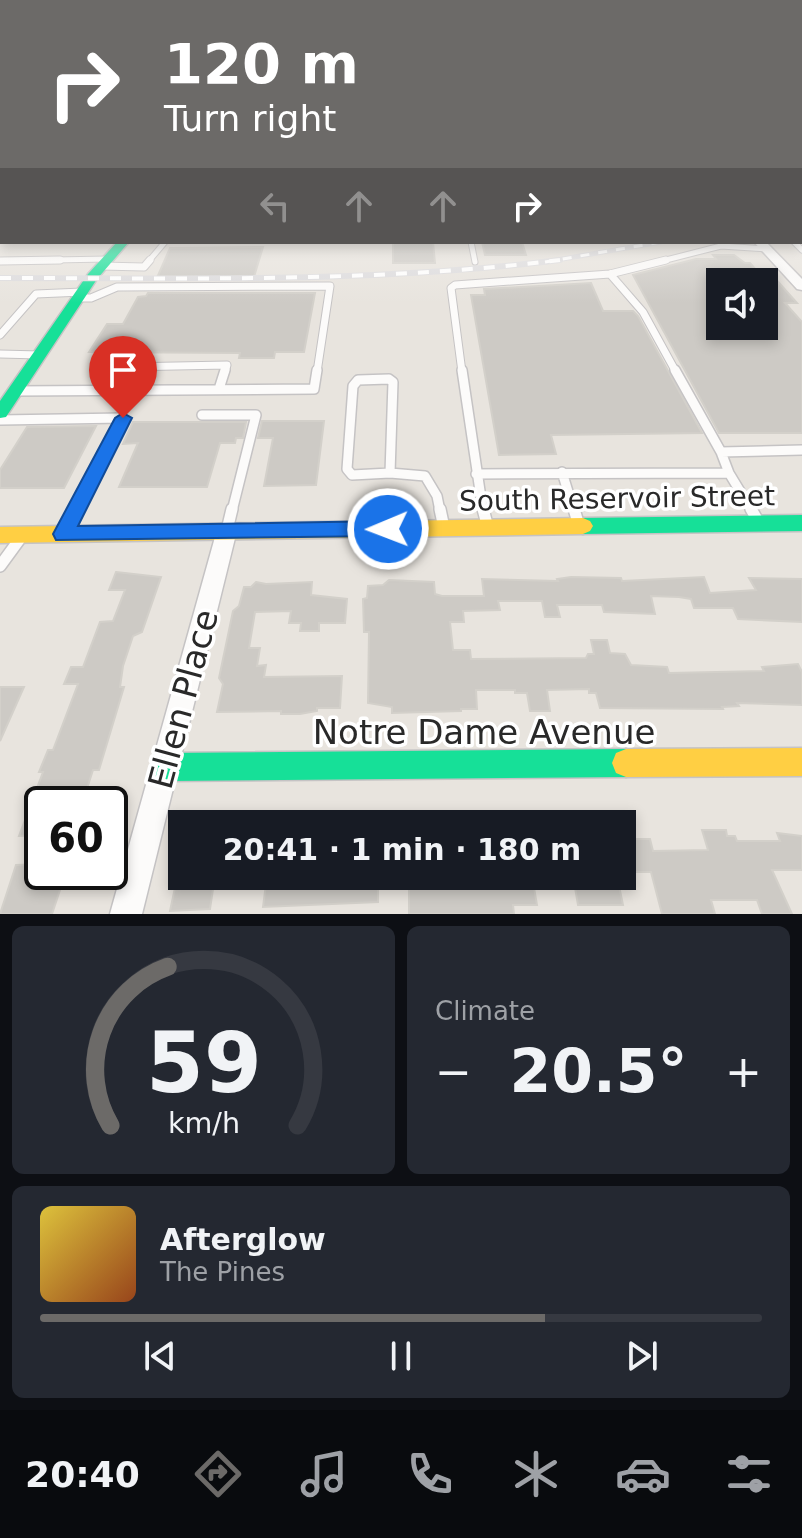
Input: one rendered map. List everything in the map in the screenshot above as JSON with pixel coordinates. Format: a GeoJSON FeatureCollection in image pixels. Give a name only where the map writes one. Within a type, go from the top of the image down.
{"type":"FeatureCollection","features":[{"type":"Feature","properties":{"kind":"street"},"geometry":{"type":"LineString","coordinates":[[0,413],[80,295],[121,244]]}},
{"type":"Feature","properties":{"kind":"street"},"geometry":{"type":"LineString","coordinates":[[763,246],[800,281]]}},
{"type":"Feature","properties":{"kind":"street","name":"South Reservoir Street"},"geometry":{"type":"LineString","coordinates":[[0,535],[802,523]]}},
{"type":"Feature","properties":{"kind":"street","name":"Ellen Place"},"geometry":{"type":"LineString","coordinates":[[126,914],[227,530]]}},
{"type":"Feature","properties":{"kind":"street","name":"Notre Dame Avenue"},"geometry":{"type":"LineString","coordinates":[[166,767],[802,762]]}},
{"type":"Feature","properties":{"kind":"lane"},"geometry":{"type":"LineString","coordinates":[[0,261],[104,262],[144,267],[163,244]]}},
{"type":"Feature","properties":{"kind":"lane"},"geometry":{"type":"LineString","coordinates":[[471,244],[475,262]]}},
{"type":"Feature","properties":{"kind":"lane"},"geometry":{"type":"LineString","coordinates":[[489,527],[476,474],[451,288],[455,285],[610,274],[721,246],[763,246]]}},
{"type":"Feature","properties":{"kind":"lane"},"geometry":{"type":"LineString","coordinates":[[610,274],[643,312],[759,524]]}},
{"type":"Feature","properties":{"kind":"lane"},"geometry":{"type":"LineString","coordinates":[[0,335],[36,294],[91,298],[117,287],[330,286],[314,389],[15,391]]}},
{"type":"Feature","properties":{"kind":"lane"},"geometry":{"type":"LineString","coordinates":[[0,354],[40,355]]}},
{"type":"Feature","properties":{"kind":"lane"},"geometry":{"type":"LineString","coordinates":[[113,390],[125,367],[227,365],[219,389]]}},
{"type":"Feature","properties":{"kind":"lane"},"geometry":{"type":"LineString","coordinates":[[390,474],[393,382],[389,379],[358,380],[353,386],[347,469],[352,475],[425,476],[437,496],[444,528]]}},
{"type":"Feature","properties":{"kind":"lane"},"geometry":{"type":"LineString","coordinates":[[202,415],[256,415],[227,530]]}},
{"type":"Feature","properties":{"kind":"lane"},"geometry":{"type":"LineString","coordinates":[[0,420],[123,418],[63,534]]}},
{"type":"Feature","properties":{"kind":"lane"},"geometry":{"type":"LineString","coordinates":[[721,452],[802,450]]}},
{"type":"Feature","properties":{"kind":"lane"},"geometry":{"type":"LineString","coordinates":[[562,472],[579,526]]}},
{"type":"Feature","properties":{"kind":"lane"},"geometry":{"type":"LineString","coordinates":[[476,474],[729,473]]}},
{"type":"Feature","properties":{"kind":"lane"},"geometry":{"type":"LineString","coordinates":[[0,566],[22,535]]}},
{"type":"Feature","properties":{"kind":"building"},"geometry":{"type":"Polygon","coordinates":[[[393,244],[433,244],[435,263],[393,263],[393,244]]]}},
{"type":"Feature","properties":{"kind":"building"},"geometry":{"type":"Polygon","coordinates":[[[482,244],[523,244],[526,255],[485,255],[482,244]]]}},
{"type":"Feature","properties":{"kind":"building"},"geometry":{"type":"Polygon","coordinates":[[[263,247],[253,280],[156,280],[170,248],[263,247]]]}},
{"type":"Feature","properties":{"kind":"building"},"geometry":{"type":"Polygon","coordinates":[[[734,255],[754,268],[706,268],[706,340],[778,340],[778,282],[797,303],[785,303],[802,322],[802,433],[719,433],[633,275],[696,259],[734,255]]]}},
{"type":"Feature","properties":{"kind":"building"},"geometry":{"type":"Polygon","coordinates":[[[591,283],[603,311],[633,311],[638,316],[702,433],[551,435],[556,454],[499,455],[471,295],[485,295],[484,289],[591,283]]]}},
{"type":"Feature","properties":{"kind":"building"},"geometry":{"type":"Polygon","coordinates":[[[148,293],[315,293],[304,352],[275,352],[274,358],[239,358],[240,353],[89,352],[107,324],[123,324],[138,297],[148,293]]]}},
{"type":"Feature","properties":{"kind":"building"},"geometry":{"type":"Polygon","coordinates":[[[262,421],[324,421],[316,485],[264,486],[273,438],[258,438],[262,421]]]}},
{"type":"Feature","properties":{"kind":"building"},"geometry":{"type":"Polygon","coordinates":[[[133,422],[246,422],[243,438],[236,438],[235,443],[220,443],[207,487],[119,487],[138,443],[123,444],[133,422]]]}},
{"type":"Feature","properties":{"kind":"building"},"geometry":{"type":"Polygon","coordinates":[[[96,426],[64,488],[0,488],[0,470],[27,427],[96,426]]]}},
{"type":"Feature","properties":{"kind":"building"},"geometry":{"type":"Polygon","coordinates":[[[116,572],[161,577],[142,632],[133,636],[123,666],[120,687],[124,687],[99,770],[93,770],[88,786],[38,786],[43,772],[39,772],[48,750],[53,750],[78,684],[64,684],[71,667],[83,667],[100,622],[113,621],[125,590],[109,590],[116,572]]]}},
{"type":"Feature","properties":{"kind":"building"},"geometry":{"type":"Polygon","coordinates":[[[571,577],[621,578],[622,581],[704,577],[710,593],[756,590],[749,578],[802,579],[802,622],[738,619],[733,608],[694,608],[691,599],[679,597],[651,596],[655,614],[604,612],[602,605],[557,605],[560,617],[545,617],[542,601],[498,601],[500,610],[463,611],[464,622],[450,622],[453,650],[470,650],[471,659],[586,658],[588,654],[594,654],[591,640],[607,640],[610,653],[625,654],[631,665],[667,667],[669,673],[764,671],[762,667],[798,664],[802,672],[802,705],[737,703],[739,706],[723,709],[600,708],[596,693],[589,693],[589,689],[547,690],[550,711],[530,711],[527,693],[515,693],[515,690],[476,690],[477,709],[461,711],[392,713],[392,707],[368,703],[369,632],[364,632],[363,599],[367,598],[368,586],[383,585],[389,580],[434,582],[435,594],[442,596],[484,596],[482,579],[558,581],[571,577]]]}},
{"type":"Feature","properties":{"kind":"building"},"geometry":{"type":"Polygon","coordinates":[[[256,582],[312,582],[311,595],[347,599],[345,623],[319,623],[319,631],[300,631],[301,623],[289,623],[291,611],[255,612],[249,648],[260,648],[257,666],[266,665],[264,677],[342,676],[340,708],[317,708],[317,711],[300,714],[281,714],[281,711],[217,712],[223,684],[219,678],[233,611],[239,606],[244,587],[251,587],[256,582]]]}},
{"type":"Feature","properties":{"kind":"building"},"geometry":{"type":"Polygon","coordinates":[[[0,687],[24,687],[0,741],[0,687]]]}},
{"type":"Feature","properties":{"kind":"building"},"geometry":{"type":"Polygon","coordinates":[[[702,830],[726,830],[727,836],[735,836],[737,841],[780,841],[777,833],[802,836],[802,870],[772,870],[792,914],[762,914],[757,900],[711,900],[715,914],[662,914],[651,872],[636,872],[636,839],[650,839],[653,851],[708,850],[702,830]]]}},
{"type":"Feature","properties":{"kind":"building"},"geometry":{"type":"Polygon","coordinates":[[[16,865],[24,865],[24,890],[60,890],[52,914],[0,914],[16,865]]]}},
{"type":"Feature","properties":{"kind":"building"},"geometry":{"type":"Polygon","coordinates":[[[174,890],[213,890],[210,909],[170,911],[174,890]]]}},
{"type":"Feature","properties":{"kind":"building"},"geometry":{"type":"Polygon","coordinates":[[[265,890],[378,890],[378,902],[263,907],[265,890]]]}},
{"type":"Feature","properties":{"kind":"building"},"geometry":{"type":"Polygon","coordinates":[[[409,890],[534,890],[537,905],[513,905],[514,914],[409,914],[409,890]]]}},
{"type":"Feature","properties":{"kind":"building"},"geometry":{"type":"Polygon","coordinates":[[[575,890],[620,890],[623,905],[578,905],[575,890]]]}},
{"type":"Feature","properties":{"kind":"railway"},"geometry":{"type":"LineString","coordinates":[[552,261],[649,244]]}},
{"type":"Feature","properties":{"kind":"railway"},"geometry":{"type":"LineString","coordinates":[[552,261],[560,260]]}},
{"type":"Feature","properties":{"kind":"railway"},"geometry":{"type":"LineString","coordinates":[[0,278],[350,276],[552,261]]}},
{"type":"Feature","properties":{"kind":"railway"},"geometry":{"type":"LineString","coordinates":[[545,262],[552,261]]}},
{"type":"Feature","properties":{"kind":"traffic: fast"},"geometry":{"type":"LineString","coordinates":[[0,413],[92,277],[121,244]]}},
{"type":"Feature","properties":{"kind":"traffic: fast"},"geometry":{"type":"LineString","coordinates":[[583,526],[802,523]]}},
{"type":"Feature","properties":{"kind":"traffic: fast"},"geometry":{"type":"LineString","coordinates":[[166,767],[626,763]]}},
{"type":"Feature","properties":{"kind":"traffic: slow"},"geometry":{"type":"LineString","coordinates":[[0,535],[583,526]]}},
{"type":"Feature","properties":{"kind":"traffic: slow"},"geometry":{"type":"LineString","coordinates":[[626,763],[802,762]]}},
{"type":"Feature","properties":{"kind":"route"},"geometry":{"type":"LineString","coordinates":[[123,418],[63,534],[388,529]]}}]}
